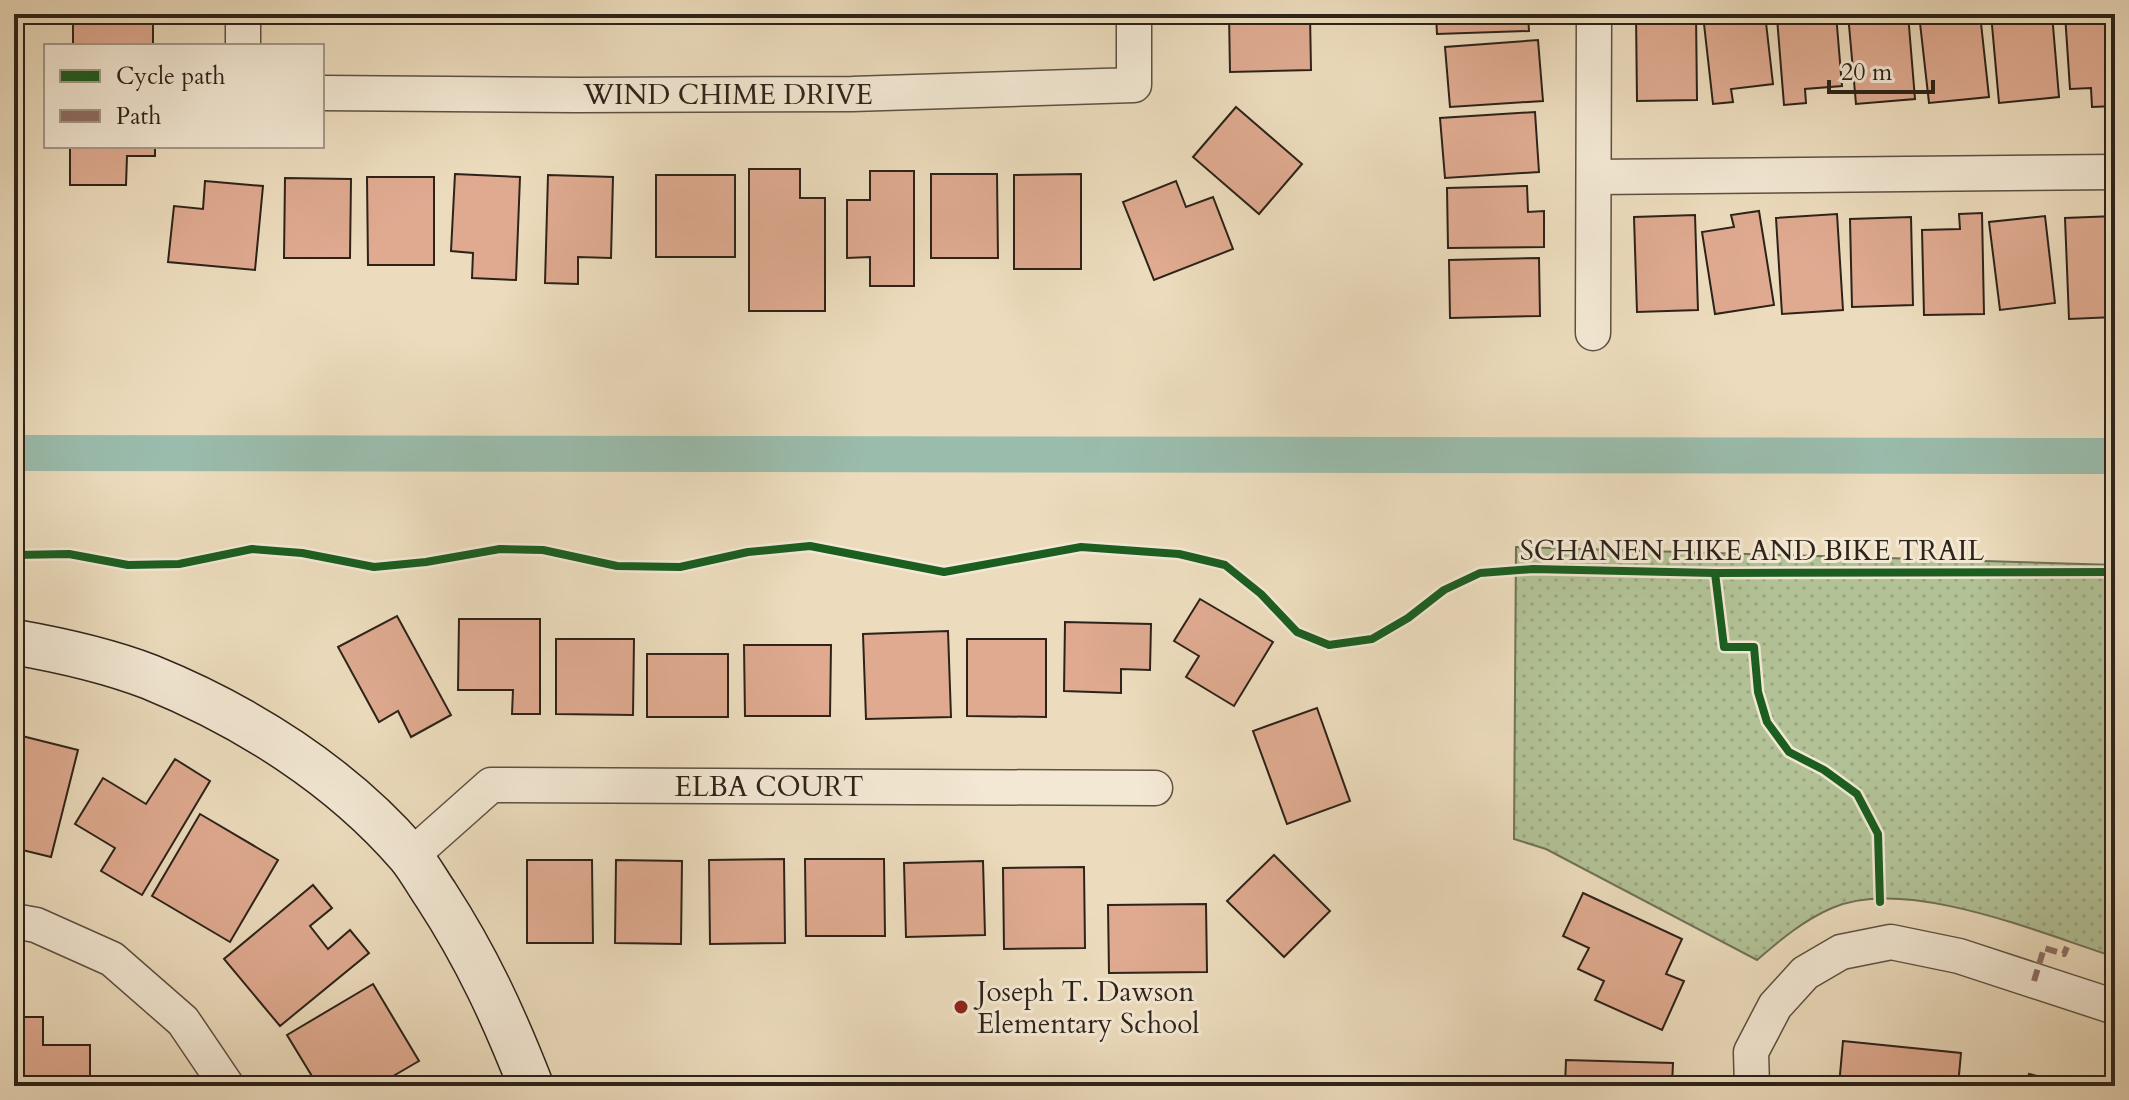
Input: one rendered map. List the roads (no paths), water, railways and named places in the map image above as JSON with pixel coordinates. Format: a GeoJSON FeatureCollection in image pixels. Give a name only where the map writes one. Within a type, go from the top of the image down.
{"type":"FeatureCollection","features":[{"type":"Feature","properties":{"kind":"street"},"geometry":{"type":"LineString","coordinates":[[243,14],[243,44]]}},
{"type":"Feature","properties":{"kind":"street","name":"WIND CHIME DRIVE"},"geometry":{"type":"LineString","coordinates":[[324,93],[837,94],[1134,85],[1134,14]]}},
{"type":"Feature","properties":{"kind":"street"},"geometry":{"type":"LineString","coordinates":[[1593,333],[1594,14]]}},
{"type":"Feature","properties":{"kind":"street"},"geometry":{"type":"LineString","coordinates":[[1594,177],[2115,172]]}},
{"type":"Feature","properties":{"kind":"street"},"geometry":{"type":"LineString","coordinates":[[14,642],[70,652],[149,677],[225,713],[294,755],[355,799],[410,857],[462,935],[502,1011],[531,1086]]}},
{"type":"Feature","properties":{"kind":"street","name":"ELBA COURT"},"geometry":{"type":"LineString","coordinates":[[410,857],[491,785],[1155,788]]}},
{"type":"Feature","properties":{"kind":"street"},"geometry":{"type":"LineString","coordinates":[[14,921],[36,925],[112,959],[183,1021],[227,1086]]}},
{"type":"Feature","properties":{"kind":"street"},"geometry":{"type":"LineString","coordinates":[[1752,1086],[1751,1052],[1775,1006],[1805,973],[1841,952],[1891,942],[1959,956],[2115,1007]]}},
{"type":"Feature","properties":{"kind":"waterway"},"geometry":{"type":"LineString","coordinates":[[14,453],[2115,456]]}},
{"type":"Feature","properties":{"kind":"place","name":"Joseph T. Dawson Elementary School"},"geometry":{"type":"Point","coordinates":[961,1007]}}]}
